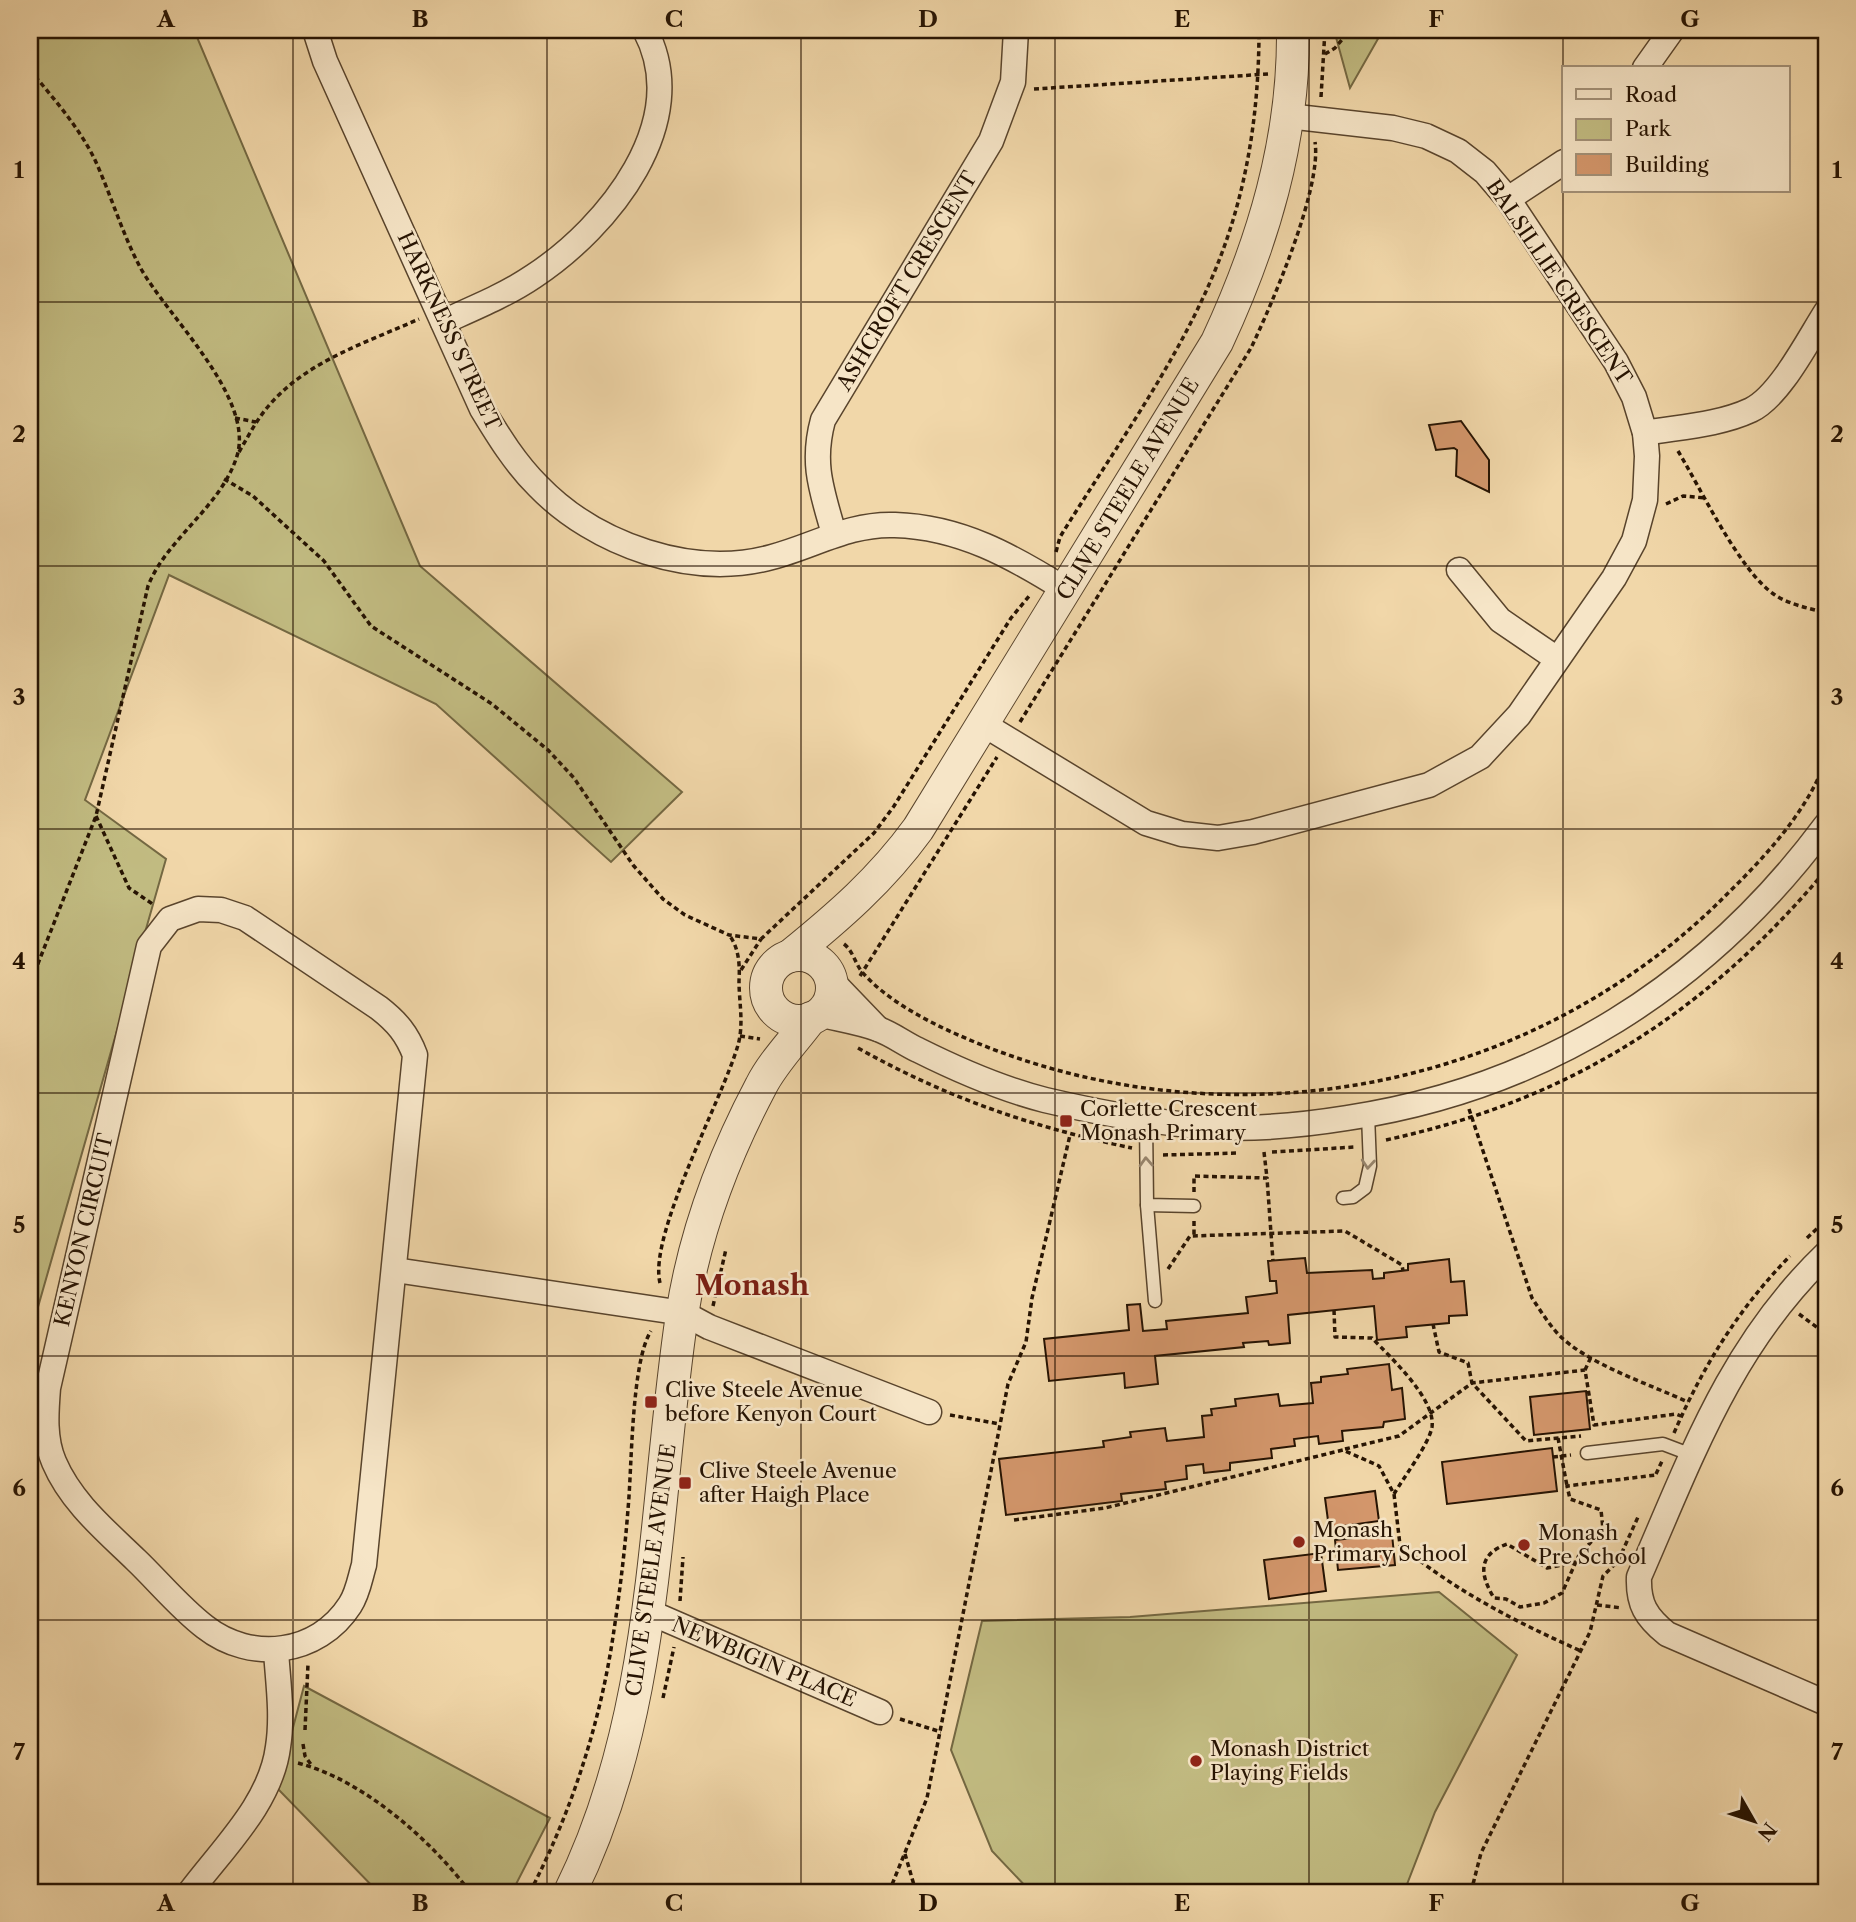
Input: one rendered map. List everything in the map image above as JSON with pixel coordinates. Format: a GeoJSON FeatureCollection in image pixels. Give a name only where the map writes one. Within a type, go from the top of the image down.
{"type":"FeatureCollection","features":[{"type":"Feature","properties":{"kind":"street","name":"HARKNESS STREET"},"geometry":{"type":"LineString","coordinates":[[315,30],[325,61],[482,409],[506,450],[556,503],[597,531],[640,550],[709,564],[774,557],[834,534],[892,524],[934,528],[975,539],[1015,558],[1052,591]]}},
{"type":"Feature","properties":{"kind":"street"},"geometry":{"type":"LineString","coordinates":[[440,316],[534,276],[575,244],[624,185],[655,125],[660,93],[652,42],[645,30]]}},
{"type":"Feature","properties":{"kind":"street","name":"ASHCROFT CRESCENT"},"geometry":{"type":"LineString","coordinates":[[834,534],[816,471],[816,445],[823,420],[991,141],[1011,90],[1016,30]]}},
{"type":"Feature","properties":{"kind":"street","name":"CLIVE STEELE AVENUE"},"geometry":{"type":"LineString","coordinates":[[790,956],[856,902],[898,857],[918,830],[983,724],[1052,591],[1222,333],[1250,271],[1270,208],[1288,116],[1293,30]]}},
{"type":"Feature","properties":{"kind":"street"},"geometry":{"type":"LineString","coordinates":[[1645,66],[1672,30]]}},
{"type":"Feature","properties":{"kind":"street","name":"BALSILLIE CRESCENT"},"geometry":{"type":"LineString","coordinates":[[983,724],[1146,822],[1182,834],[1219,838],[1266,829],[1429,785],[1447,778],[1495,744],[1614,578],[1634,541],[1645,500],[1656,431],[1616,362],[1508,199],[1485,172],[1458,150],[1426,136],[1288,116]]}},
{"type":"Feature","properties":{"kind":"street"},"geometry":{"type":"LineString","coordinates":[[1508,199],[1562,163]]}},
{"type":"Feature","properties":{"kind":"street"},"geometry":{"type":"LineString","coordinates":[[1656,431],[1733,417],[1753,410],[1769,397],[1826,313]]}},
{"type":"Feature","properties":{"kind":"street"},"geometry":{"type":"LineString","coordinates":[[1459,570],[1500,620],[1557,659]]}},
{"type":"Feature","properties":{"kind":"street"},"geometry":{"type":"LineString","coordinates":[[879,1029],[830,978],[817,960],[799,955],[790,956],[773,967],[768,976],[766,985],[771,1005],[784,1017],[793,1020],[815,1016],[879,1029],[919,1051],[1042,1099],[1146,1121],[1215,1128],[1276,1126],[1368,1115],[1464,1092],[1538,1064],[1604,1029],[1663,991],[1746,919],[1782,882],[1826,825]]}},
{"type":"Feature","properties":{"kind":"street","name":"CLIVE STEELE AVENUE"},"geometry":{"type":"LineString","coordinates":[[830,978],[836,939],[856,902]]}},
{"type":"Feature","properties":{"kind":"street","name":"KENYON CIRCUIT"},"geometry":{"type":"LineString","coordinates":[[198,909],[221,910],[245,918],[379,1008],[395,1021],[408,1037],[415,1055],[364,1565],[356,1593],[331,1628],[305,1643],[276,1651],[240,1646],[206,1628],[84,1508],[65,1486],[49,1447],[45,1417],[48,1388],[149,946],[170,919],[198,909]]}},
{"type":"Feature","properties":{"kind":"street"},"geometry":{"type":"LineString","coordinates":[[815,1016],[831,996],[830,978]]}},
{"type":"Feature","properties":{"kind":"street","name":"CLIVE STEELE AVENUE"},"geometry":{"type":"LineString","coordinates":[[762,1084],[771,1005]]}},
{"type":"Feature","properties":{"kind":"street","name":"CLIVE STEELE AVENUE"},"geometry":{"type":"LineString","coordinates":[[570,1892],[606,1806],[628,1730],[649,1612],[683,1316],[716,1188],[762,1084],[815,1016]]}},
{"type":"Feature","properties":{"kind":"street"},"geometry":{"type":"LineString","coordinates":[[1826,1254],[1774,1310],[1737,1363],[1692,1455],[1639,1577],[1638,1598],[1648,1619],[1667,1634],[1826,1703]]}},
{"type":"Feature","properties":{"kind":"street"},"geometry":{"type":"LineString","coordinates":[[394,1270],[683,1316],[929,1412]]}},
{"type":"Feature","properties":{"kind":"street","name":"NEWBIGIN PLACE"},"geometry":{"type":"LineString","coordinates":[[649,1612],[880,1712]]}},
{"type":"Feature","properties":{"kind":"street"},"geometry":{"type":"LineString","coordinates":[[190,1892],[259,1801],[276,1757],[280,1707],[276,1651]]}},
{"type":"Feature","properties":{"kind":"lane"},"geometry":{"type":"LineString","coordinates":[[1343,1198],[1353,1197],[1365,1188],[1370,1166],[1368,1115]]}},
{"type":"Feature","properties":{"kind":"lane"},"geometry":{"type":"LineString","coordinates":[[1146,1121],[1147,1205],[1155,1301]]}},
{"type":"Feature","properties":{"kind":"lane"},"geometry":{"type":"LineString","coordinates":[[1147,1205],[1194,1206]]}},
{"type":"Feature","properties":{"kind":"lane"},"geometry":{"type":"LineString","coordinates":[[1587,1453],[1663,1444],[1692,1455]]}},
{"type":"Feature","properties":{"kind":"path"},"geometry":{"type":"LineString","coordinates":[[1056,559],[1060,537],[1166,366],[1213,275],[1244,176],[1252,138],[1259,75],[1259,30]]}},
{"type":"Feature","properties":{"kind":"path"},"geometry":{"type":"LineString","coordinates":[[1318,104],[1324,86],[1325,30]]}},
{"type":"Feature","properties":{"kind":"path"},"geometry":{"type":"LineString","coordinates":[[1325,54],[1335,48],[1350,30]]}},
{"type":"Feature","properties":{"kind":"path"},"geometry":{"type":"LineString","coordinates":[[30,70],[53,98],[94,159],[141,269],[214,373],[235,418],[237,454]]}},
{"type":"Feature","properties":{"kind":"path"},"geometry":{"type":"LineString","coordinates":[[1011,90],[1259,75]]}},
{"type":"Feature","properties":{"kind":"path"},"geometry":{"type":"LineString","coordinates":[[30,984],[96,816],[148,586],[158,566],[200,516],[256,422],[286,388],[320,364],[440,316]]}},
{"type":"Feature","properties":{"kind":"path"},"geometry":{"type":"LineString","coordinates":[[235,418],[256,422]]}},
{"type":"Feature","properties":{"kind":"path"},"geometry":{"type":"LineString","coordinates":[[1656,431],[1707,499],[1753,572],[1767,589],[1789,601],[1826,613]]}},
{"type":"Feature","properties":{"kind":"path"},"geometry":{"type":"LineString","coordinates":[[224,479],[253,496],[324,561],[371,626],[492,704],[548,750],[574,778],[633,865],[663,899],[685,915],[729,935],[761,939]]}},
{"type":"Feature","properties":{"kind":"path"},"geometry":{"type":"LineString","coordinates":[[1662,506],[1683,496],[1707,499]]}},
{"type":"Feature","properties":{"kind":"path"},"geometry":{"type":"LineString","coordinates":[[740,971],[761,939],[884,821],[1022,600],[1052,591]]}},
{"type":"Feature","properties":{"kind":"path"},"geometry":{"type":"LineString","coordinates":[[862,972],[1000,753]]}},
{"type":"Feature","properties":{"kind":"path"},"geometry":{"type":"LineString","coordinates":[[847,946],[862,972],[914,1012],[986,1047],[1054,1070],[1142,1089],[1205,1095],[1280,1095],[1356,1086],[1455,1062],[1555,1020],[1600,995],[1669,947],[1701,919],[1764,855],[1807,800],[1826,760]]}},
{"type":"Feature","properties":{"kind":"path"},"geometry":{"type":"LineString","coordinates":[[96,816],[129,888],[163,910]]}},
{"type":"Feature","properties":{"kind":"path"},"geometry":{"type":"LineString","coordinates":[[849,1044],[962,1101],[1070,1135],[1165,1155],[1341,1150],[1472,1118],[1532,1096],[1643,1037],[1711,988],[1752,952],[1788,916],[1826,870]]}},
{"type":"Feature","properties":{"kind":"path"},"geometry":{"type":"LineString","coordinates":[[662,1289],[659,1264],[671,1216],[690,1161],[730,1069],[740,1036],[740,971],[729,935]]}},
{"type":"Feature","properties":{"kind":"path"},"geometry":{"type":"LineString","coordinates":[[740,1036],[758,1038]]}},
{"type":"Feature","properties":{"kind":"path"},"geometry":{"type":"LineString","coordinates":[[1455,1062],[1532,1298],[1558,1334],[1591,1357],[1688,1402]]}},
{"type":"Feature","properties":{"kind":"path"},"geometry":{"type":"LineString","coordinates":[[889,1892],[927,1798],[1008,1384],[1026,1342],[1032,1298],[1070,1135]]}},
{"type":"Feature","properties":{"kind":"path"},"geometry":{"type":"LineString","coordinates":[[1264,1152],[1273,1261]]}},
{"type":"Feature","properties":{"kind":"path"},"geometry":{"type":"LineString","coordinates":[[1194,1206],[1194,1176],[1267,1178]]}},
{"type":"Feature","properties":{"kind":"path"},"geometry":{"type":"LineString","coordinates":[[1152,1273],[1166,1272],[1190,1236],[1345,1231],[1402,1265],[1404,1271]]}},
{"type":"Feature","properties":{"kind":"path"},"geometry":{"type":"LineString","coordinates":[[530,1892],[562,1824],[582,1768],[610,1655],[646,1339],[683,1316],[726,1248]]}},
{"type":"Feature","properties":{"kind":"path"},"geometry":{"type":"LineString","coordinates":[[1334,1310],[1335,1337],[1372,1338],[1402,1369],[1432,1413],[1432,1429],[1394,1494]]}},
{"type":"Feature","properties":{"kind":"path"},"geometry":{"type":"LineString","coordinates":[[1433,1324],[1439,1352],[1468,1363],[1472,1382],[1526,1441],[1582,1436]]}},
{"type":"Feature","properties":{"kind":"path"},"geometry":{"type":"LineString","coordinates":[[1591,1357],[1586,1370],[1594,1435]]}},
{"type":"Feature","properties":{"kind":"path"},"geometry":{"type":"LineString","coordinates":[[1014,1520],[1104,1508],[1399,1436],[1472,1382],[1586,1370]]}},
{"type":"Feature","properties":{"kind":"path"},"geometry":{"type":"LineString","coordinates":[[929,1412],[1000,1424]]}},
{"type":"Feature","properties":{"kind":"path"},"geometry":{"type":"LineString","coordinates":[[1594,1425],[1676,1414],[1681,1416]]}},
{"type":"Feature","properties":{"kind":"path"},"geometry":{"type":"LineString","coordinates":[[1558,1438],[1570,1499],[1601,1510],[1603,1529],[1576,1562],[1562,1593],[1544,1603],[1520,1606],[1506,1599],[1494,1598],[1483,1580],[1485,1562],[1494,1549],[1507,1544],[1547,1568],[1576,1562]]}},
{"type":"Feature","properties":{"kind":"path"},"geometry":{"type":"LineString","coordinates":[[1343,1450],[1380,1466],[1394,1494],[1399,1545],[1455,1588],[1551,1640],[1580,1651]]}},
{"type":"Feature","properties":{"kind":"path"},"geometry":{"type":"LineString","coordinates":[[1567,1486],[1656,1475]]}},
{"type":"Feature","properties":{"kind":"path"},"geometry":{"type":"LineString","coordinates":[[308,1655],[308,1700],[303,1745],[305,1756],[313,1767]]}},
{"type":"Feature","properties":{"kind":"path"},"geometry":{"type":"LineString","coordinates":[[880,1712],[941,1732]]}},
{"type":"Feature","properties":{"kind":"path"},"geometry":{"type":"LineString","coordinates":[[276,1757],[313,1767],[358,1790],[414,1831],[470,1892]]}},
{"type":"Feature","properties":{"kind":"path"},"geometry":{"type":"LineString","coordinates":[[905,1854],[916,1892]]}},
{"type":"Feature","properties":{"kind":"green space"},"geometry":{"type":"Polygon","coordinates":[[[30,30],[194,30],[420,566],[682,792],[611,862],[436,704],[169,575],[85,800],[166,859],[30,1335],[30,30]]]}},
{"type":"Feature","properties":{"kind":"green space"},"geometry":{"type":"Polygon","coordinates":[[[1334,30],[1383,30],[1350,88],[1334,30]]]}},
{"type":"Feature","properties":{"kind":"green space"},"geometry":{"type":"Polygon","coordinates":[[[1439,1592],[1517,1655],[1435,1812],[1404,1892],[1031,1892],[992,1851],[951,1750],[982,1621],[1130,1617],[1439,1592]]]}},
{"type":"Feature","properties":{"kind":"green space"},"geometry":{"type":"Polygon","coordinates":[[[304,1686],[550,1818],[512,1892],[378,1892],[277,1788],[304,1686]]]}},
{"type":"Feature","properties":{"kind":"building"},"geometry":{"type":"Polygon","coordinates":[[[1461,421],[1489,460],[1489,492],[1456,476],[1457,450],[1436,450],[1429,425],[1461,421]]]}},
{"type":"Feature","properties":{"kind":"building"},"geometry":{"type":"Polygon","coordinates":[[[1305,1258],[1307,1273],[1372,1270],[1373,1279],[1384,1278],[1384,1273],[1408,1270],[1408,1264],[1449,1259],[1451,1282],[1464,1281],[1467,1315],[1449,1316],[1449,1323],[1406,1327],[1407,1337],[1377,1340],[1374,1306],[1288,1315],[1290,1343],[1243,1343],[1244,1347],[1155,1356],[1158,1384],[1125,1388],[1124,1373],[1049,1381],[1044,1339],[1129,1330],[1127,1305],[1140,1304],[1143,1331],[1167,1329],[1166,1321],[1248,1313],[1246,1297],[1277,1293],[1276,1281],[1270,1281],[1268,1261],[1305,1258]]]}},
{"type":"Feature","properties":{"kind":"building"},"geometry":{"type":"Polygon","coordinates":[[[1389,1364],[1392,1390],[1402,1388],[1405,1419],[1384,1422],[1383,1427],[1342,1431],[1343,1441],[1319,1444],[1318,1436],[1294,1439],[1295,1446],[1271,1449],[1272,1458],[1230,1463],[1230,1470],[1204,1473],[1203,1464],[1186,1466],[1187,1479],[1165,1482],[1166,1489],[1121,1494],[1122,1501],[1006,1515],[999,1459],[1104,1447],[1103,1441],[1131,1437],[1130,1432],[1165,1428],[1167,1441],[1204,1437],[1202,1416],[1212,1415],[1211,1409],[1236,1406],[1235,1399],[1278,1394],[1280,1406],[1313,1403],[1311,1383],[1321,1382],[1321,1377],[1348,1374],[1347,1369],[1389,1364]]]}},
{"type":"Feature","properties":{"kind":"building"},"geometry":{"type":"Polygon","coordinates":[[[1586,1391],[1590,1429],[1534,1435],[1530,1397],[1586,1391]]]}},
{"type":"Feature","properties":{"kind":"building"},"geometry":{"type":"Polygon","coordinates":[[[1552,1448],[1557,1491],[1447,1504],[1442,1462],[1552,1448]]]}},
{"type":"Feature","properties":{"kind":"building"},"geometry":{"type":"Polygon","coordinates":[[[1375,1491],[1379,1521],[1329,1528],[1325,1498],[1375,1491]]]}},
{"type":"Feature","properties":{"kind":"building"},"geometry":{"type":"Polygon","coordinates":[[[1392,1534],[1395,1565],[1338,1570],[1335,1540],[1392,1534]]]}},
{"type":"Feature","properties":{"kind":"building"},"geometry":{"type":"Polygon","coordinates":[[[1321,1553],[1326,1591],[1269,1599],[1264,1560],[1321,1553]]]}},
{"type":"Feature","properties":{"kind":"place","name":"Corlette Crescent Monash Primary"},"geometry":{"type":"Point","coordinates":[1066,1121]}},
{"type":"Feature","properties":{"kind":"place","name":"Clive Steele Avenue before Kenyon Court"},"geometry":{"type":"Point","coordinates":[651,1402]}},
{"type":"Feature","properties":{"kind":"place","name":"Clive Steele Avenue after Haigh Place"},"geometry":{"type":"Point","coordinates":[685,1483]}},
{"type":"Feature","properties":{"kind":"place","name":"Monash Primary School"},"geometry":{"type":"Point","coordinates":[1299,1542]}},
{"type":"Feature","properties":{"kind":"place","name":"Monash Pre School"},"geometry":{"type":"Point","coordinates":[1524,1545]}},
{"type":"Feature","properties":{"kind":"place","name":"Monash District Playing Fields"},"geometry":{"type":"Point","coordinates":[1196,1761]}},
{"type":"Feature","properties":{"kind":"district","name":"Monash"},"geometry":{"type":"Point","coordinates":[752,1285]}}]}
